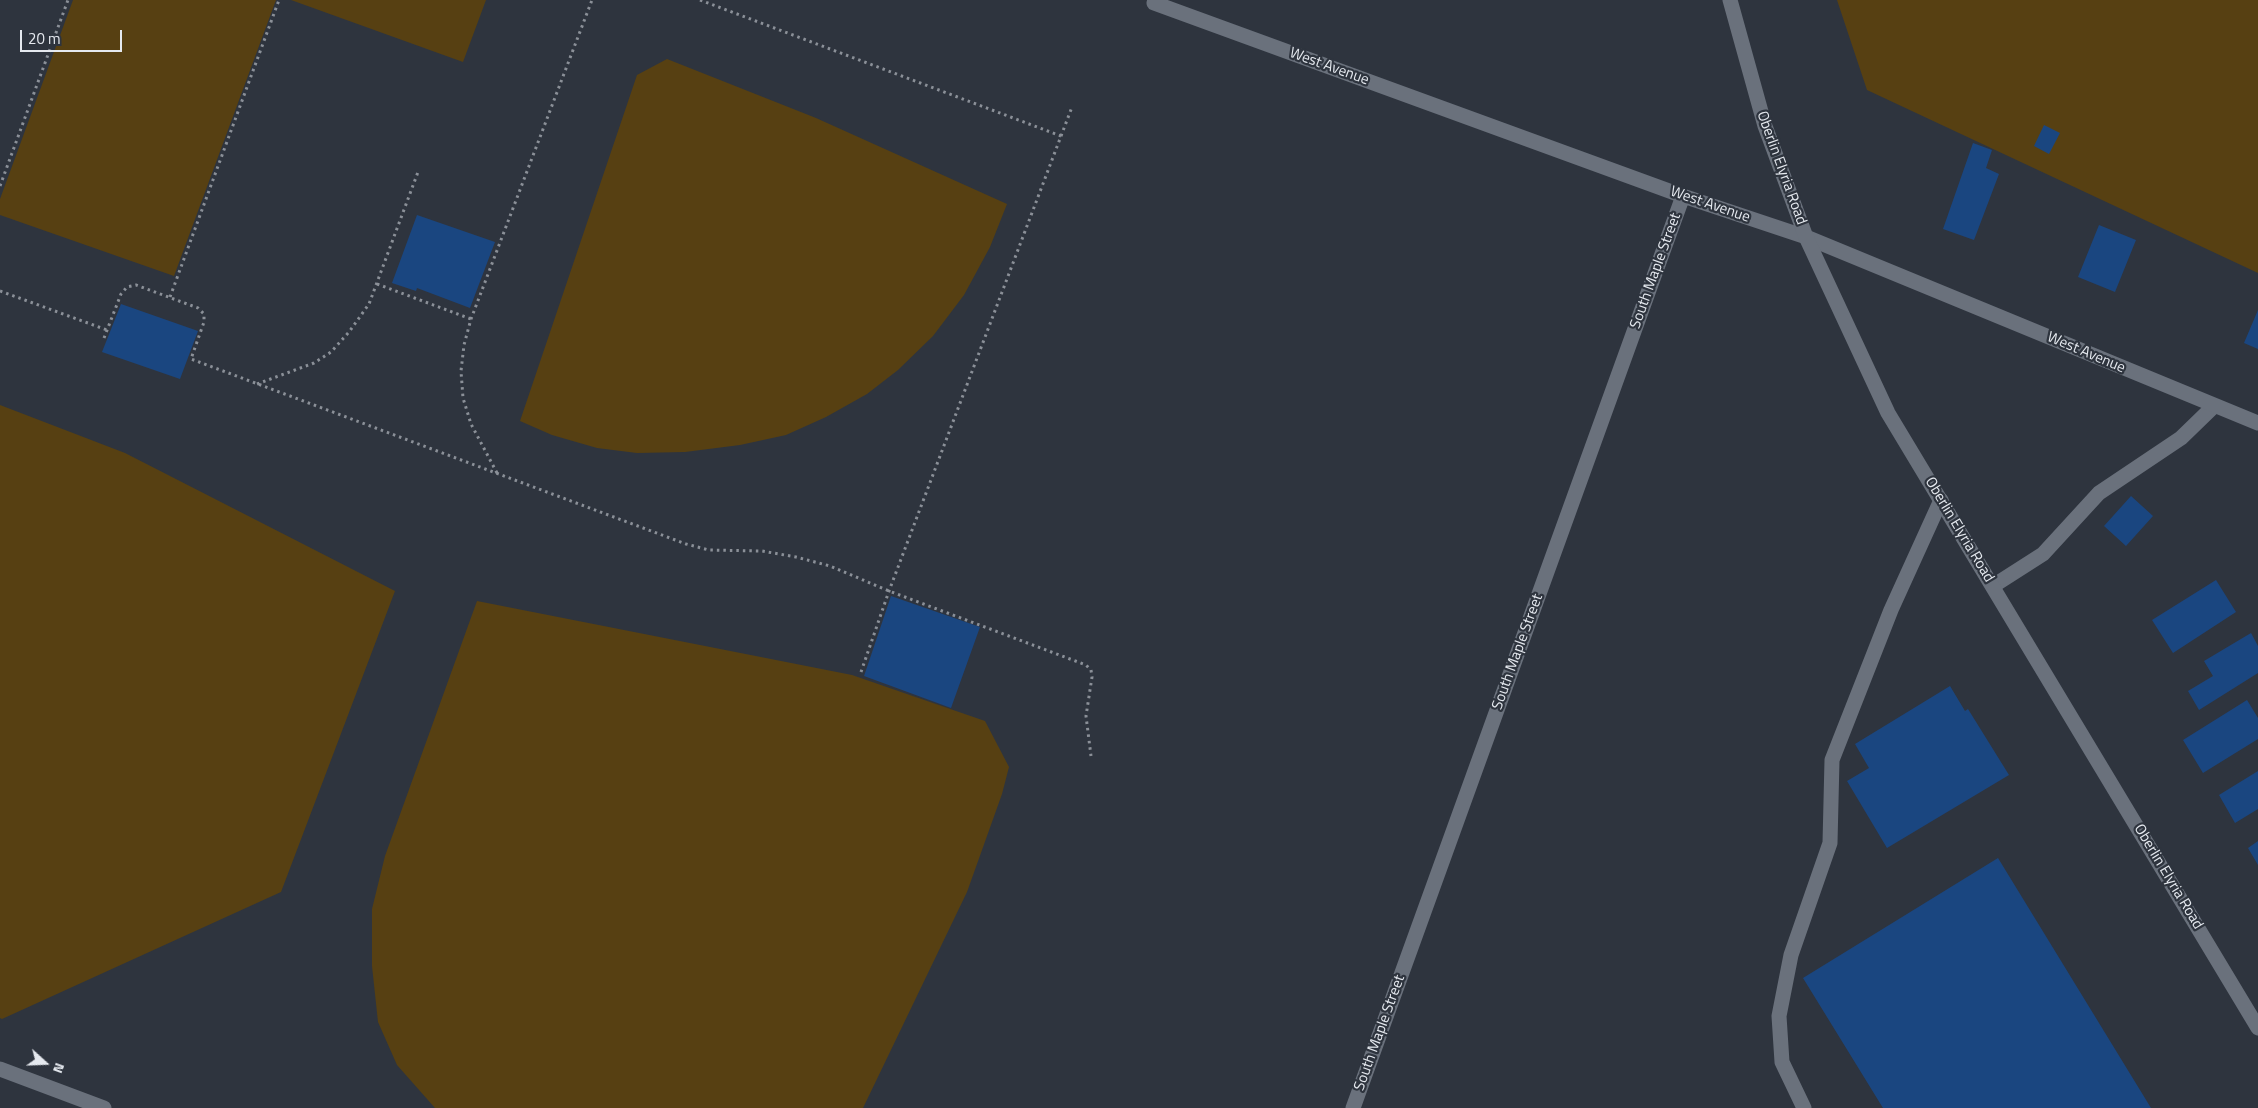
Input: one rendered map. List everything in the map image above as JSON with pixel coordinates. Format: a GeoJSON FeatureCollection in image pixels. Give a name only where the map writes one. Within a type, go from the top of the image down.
{"type":"FeatureCollection","features":[{"type":"Feature","properties":{"kind":"street","name":"Oberlin Elyria Road"},"geometry":{"type":"LineString","coordinates":[[1730,0],[1765,126],[1806,237],[1888,413],[2258,1028]]}},
{"type":"Feature","properties":{"kind":"street","name":"West Avenue"},"geometry":{"type":"LineString","coordinates":[[1154,3],[1683,196],[1806,237],[2258,423]]}},
{"type":"Feature","properties":{"kind":"street","name":"South Maple Street"},"geometry":{"type":"LineString","coordinates":[[1353,1108],[1683,196]]}},
{"type":"Feature","properties":{"kind":"street"},"geometry":{"type":"LineString","coordinates":[[1993,586],[2043,554],[2098,493],[2181,438],[2214,406]]}},
{"type":"Feature","properties":{"kind":"street"},"geometry":{"type":"LineString","coordinates":[[1804,1108],[1782,1062],[1779,1016],[1791,955],[1830,843],[1832,760],[1891,610],[1940,500]]}},
{"type":"Feature","properties":{"kind":"street"},"geometry":{"type":"LineString","coordinates":[[0,1068],[104,1108]]}},
{"type":"Feature","properties":{"kind":"path"},"geometry":{"type":"LineString","coordinates":[[0,186],[68,0]]}},
{"type":"Feature","properties":{"kind":"path"},"geometry":{"type":"LineString","coordinates":[[170,298],[280,0]]}},
{"type":"Feature","properties":{"kind":"path"},"geometry":{"type":"LineString","coordinates":[[498,474],[471,424],[463,398],[461,371],[464,345],[471,319],[592,0]]}},
{"type":"Feature","properties":{"kind":"path"},"geometry":{"type":"LineString","coordinates":[[700,0],[1060,136]]}},
{"type":"Feature","properties":{"kind":"path"},"geometry":{"type":"LineString","coordinates":[[860,672],[1072,107]]}},
{"type":"Feature","properties":{"kind":"path"},"geometry":{"type":"LineString","coordinates":[[257,384],[314,363],[331,352],[369,304],[418,172]]}},
{"type":"Feature","properties":{"kind":"path"},"geometry":{"type":"LineString","coordinates":[[377,284],[471,319]]}},
{"type":"Feature","properties":{"kind":"path"},"geometry":{"type":"LineString","coordinates":[[104,338],[121,294],[127,287],[136,285],[198,308],[204,314],[204,322],[191,359],[686,544],[709,550],[762,551],[830,566],[889,591],[1086,665],[1091,670],[1092,677],[1086,716],[1091,756]]}},
{"type":"Feature","properties":{"kind":"path"},"geometry":{"type":"LineString","coordinates":[[0,291],[107,330]]}},
{"type":"Feature","properties":{"kind":"shaded area"},"geometry":{"type":"Polygon","coordinates":[[[73,0],[276,0],[174,276],[0,215],[0,199],[73,0]]]}},
{"type":"Feature","properties":{"kind":"shaded area"},"geometry":{"type":"Polygon","coordinates":[[[291,0],[486,0],[463,62],[291,0]]]}},
{"type":"Feature","properties":{"kind":"shaded area"},"geometry":{"type":"Polygon","coordinates":[[[1837,0],[2258,0],[2258,273],[1867,90],[1837,0]]]}},
{"type":"Feature","properties":{"kind":"shaded area"},"geometry":{"type":"Polygon","coordinates":[[[667,59],[816,118],[1007,204],[990,247],[964,295],[933,336],[898,370],[867,394],[826,417],[786,435],[740,445],[685,452],[637,453],[597,448],[552,435],[520,421],[637,75],[667,59]]]}},
{"type":"Feature","properties":{"kind":"shaded area"},"geometry":{"type":"Polygon","coordinates":[[[0,405],[125,453],[395,591],[281,892],[2,1019],[0,1018],[0,405]]]}},
{"type":"Feature","properties":{"kind":"shaded area"},"geometry":{"type":"Polygon","coordinates":[[[477,601],[852,675],[985,721],[1009,767],[1002,794],[967,892],[863,1108],[435,1108],[397,1065],[378,1022],[372,966],[372,909],[385,856],[477,601]]]}},
{"type":"Feature","properties":{"kind":"building"},"geometry":{"type":"Polygon","coordinates":[[[2044,125],[2060,133],[2049,154],[2034,146],[2044,125]]]}},
{"type":"Feature","properties":{"kind":"building"},"geometry":{"type":"Polygon","coordinates":[[[1973,143],[1992,150],[1986,168],[1999,174],[1974,240],[1943,229],[1973,143]]]}},
{"type":"Feature","properties":{"kind":"building"},"geometry":{"type":"Polygon","coordinates":[[[417,215],[495,242],[470,308],[417,288],[416,291],[392,283],[417,215]]]}},
{"type":"Feature","properties":{"kind":"building"},"geometry":{"type":"Polygon","coordinates":[[[2099,225],[2136,240],[2115,292],[2078,277],[2099,225]]]}},
{"type":"Feature","properties":{"kind":"building"},"geometry":{"type":"Polygon","coordinates":[[[121,304],[198,331],[180,379],[102,352],[121,304]]]}},
{"type":"Feature","properties":{"kind":"building"},"geometry":{"type":"Polygon","coordinates":[[[2258,310],[2258,349],[2244,343],[2258,310]]]}},
{"type":"Feature","properties":{"kind":"building"},"geometry":{"type":"Polygon","coordinates":[[[2131,496],[2153,516],[2126,546],[2104,526],[2131,496]]]}},
{"type":"Feature","properties":{"kind":"building"},"geometry":{"type":"Polygon","coordinates":[[[2216,580],[2236,612],[2173,653],[2152,620],[2216,580]]]}},
{"type":"Feature","properties":{"kind":"building"},"geometry":{"type":"Polygon","coordinates":[[[891,596],[980,627],[951,708],[864,676],[891,596]]]}},
{"type":"Feature","properties":{"kind":"building"},"geometry":{"type":"Polygon","coordinates":[[[2251,633],[2258,646],[2258,673],[2199,710],[2188,691],[2213,676],[2204,661],[2251,633]]]}},
{"type":"Feature","properties":{"kind":"building"},"geometry":{"type":"Polygon","coordinates":[[[1950,686],[1965,711],[1968,709],[2009,775],[1887,848],[1847,781],[1869,768],[1855,744],[1950,686]]]}},
{"type":"Feature","properties":{"kind":"building"},"geometry":{"type":"Polygon","coordinates":[[[2247,700],[2258,718],[2258,739],[2203,773],[2183,740],[2247,700]]]}},
{"type":"Feature","properties":{"kind":"building"},"geometry":{"type":"Polygon","coordinates":[[[2258,771],[2258,809],[2235,823],[2219,795],[2258,771]]]}},
{"type":"Feature","properties":{"kind":"building"},"geometry":{"type":"Polygon","coordinates":[[[2258,841],[2258,865],[2248,848],[2258,841]]]}},
{"type":"Feature","properties":{"kind":"building"},"geometry":{"type":"Polygon","coordinates":[[[1998,858],[2151,1108],[1883,1108],[1803,978],[1998,858]]]}}]}
